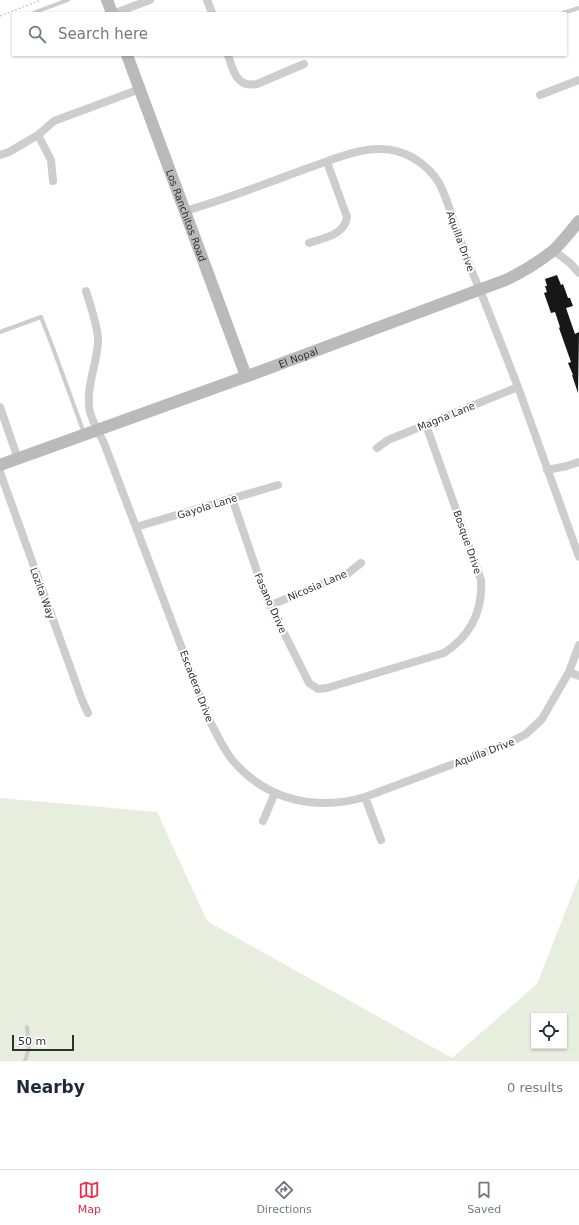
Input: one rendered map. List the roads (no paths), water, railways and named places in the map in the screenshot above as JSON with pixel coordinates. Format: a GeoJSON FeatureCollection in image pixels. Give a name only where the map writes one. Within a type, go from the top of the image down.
{"type":"FeatureCollection","features":[{"type":"Feature","properties":{"kind":"main road"},"geometry":{"type":"LineString","coordinates":[[107,0],[113,12]]}},
{"type":"Feature","properties":{"kind":"main road","name":"Los Ranchitos Road"},"geometry":{"type":"LineString","coordinates":[[128,56],[246,376]]}},
{"type":"Feature","properties":{"kind":"main road","name":"El Nopal"},"geometry":{"type":"LineString","coordinates":[[0,465],[508,279],[525,270],[553,250],[579,221]]}},
{"type":"Feature","properties":{"kind":"street"},"geometry":{"type":"LineString","coordinates":[[116,12],[150,0]]}},
{"type":"Feature","properties":{"kind":"street"},"geometry":{"type":"LineString","coordinates":[[207,0],[212,12]]}},
{"type":"Feature","properties":{"kind":"street"},"geometry":{"type":"LineString","coordinates":[[228,56],[237,76],[242,82],[249,86],[304,64]]}},
{"type":"Feature","properties":{"kind":"street"},"geometry":{"type":"LineString","coordinates":[[540,95],[579,80]]}},
{"type":"Feature","properties":{"kind":"street"},"geometry":{"type":"LineString","coordinates":[[0,155],[9,152],[38,135],[54,121],[140,89]]}},
{"type":"Feature","properties":{"kind":"street"},"geometry":{"type":"LineString","coordinates":[[38,135],[51,160],[53,181]]}},
{"type":"Feature","properties":{"kind":"street","name":"Aquilla Drive"},"geometry":{"type":"LineString","coordinates":[[185,211],[364,150],[382,149],[398,152],[414,158],[421,163],[433,175],[442,190],[473,276],[480,290],[518,387],[579,557]]}},
{"type":"Feature","properties":{"kind":"street"},"geometry":{"type":"LineString","coordinates":[[309,243],[337,233],[346,223],[347,216],[327,162]]}},
{"type":"Feature","properties":{"kind":"street"},"geometry":{"type":"LineString","coordinates":[[553,250],[570,263],[579,273]]}},
{"type":"Feature","properties":{"kind":"street","name":"Escadera Drive"},"geometry":{"type":"LineString","coordinates":[[86,291],[98,340],[96,364],[91,380],[89,397],[90,412],[104,443],[208,717],[218,738],[228,754],[242,771],[275,792],[297,800],[320,803],[342,802],[365,796]]}},
{"type":"Feature","properties":{"kind":"street","name":"Magna Lane"},"geometry":{"type":"LineString","coordinates":[[376,448],[388,440],[518,387]]}},
{"type":"Feature","properties":{"kind":"street"},"geometry":{"type":"LineString","coordinates":[[0,407],[18,459]]}},
{"type":"Feature","properties":{"kind":"street","name":"Bosque Drive"},"geometry":{"type":"LineString","coordinates":[[309,683],[318,689],[327,688],[444,653],[461,639],[474,622],[480,605],[481,580],[426,425]]}},
{"type":"Feature","properties":{"kind":"street"},"geometry":{"type":"LineString","coordinates":[[548,470],[579,462]]}},
{"type":"Feature","properties":{"kind":"street","name":"Lozita Way"},"geometry":{"type":"LineString","coordinates":[[0,472],[88,713]]}},
{"type":"Feature","properties":{"kind":"street","name":"Gayola Lane"},"geometry":{"type":"LineString","coordinates":[[136,527],[278,485]]}},
{"type":"Feature","properties":{"kind":"street","name":"Fasano Drive"},"geometry":{"type":"LineString","coordinates":[[232,498],[265,595],[309,683]]}},
{"type":"Feature","properties":{"kind":"street","name":"Nicosia Lane"},"geometry":{"type":"LineString","coordinates":[[271,605],[347,574],[362,563]]}},
{"type":"Feature","properties":{"kind":"street","name":"Aquilla Drive"},"geometry":{"type":"LineString","coordinates":[[365,796],[507,744],[532,730],[542,719],[569,672],[579,645]]}},
{"type":"Feature","properties":{"kind":"street"},"geometry":{"type":"LineString","coordinates":[[569,672],[579,676]]}},
{"type":"Feature","properties":{"kind":"street"},"geometry":{"type":"LineString","coordinates":[[263,821],[275,792]]}},
{"type":"Feature","properties":{"kind":"street"},"geometry":{"type":"LineString","coordinates":[[365,796],[381,840]]}},
{"type":"Feature","properties":{"kind":"lane"},"geometry":{"type":"LineString","coordinates":[[36,12],[68,0]]}},
{"type":"Feature","properties":{"kind":"lane"},"geometry":{"type":"LineString","coordinates":[[567,12],[579,8]]}},
{"type":"Feature","properties":{"kind":"lane"},"geometry":{"type":"LineString","coordinates":[[0,332],[41,317],[84,435]]}},
{"type":"Feature","properties":{"kind":"lane"},"geometry":{"type":"LineString","coordinates":[[25,1061],[29,1048],[27,1027]]}}]}
